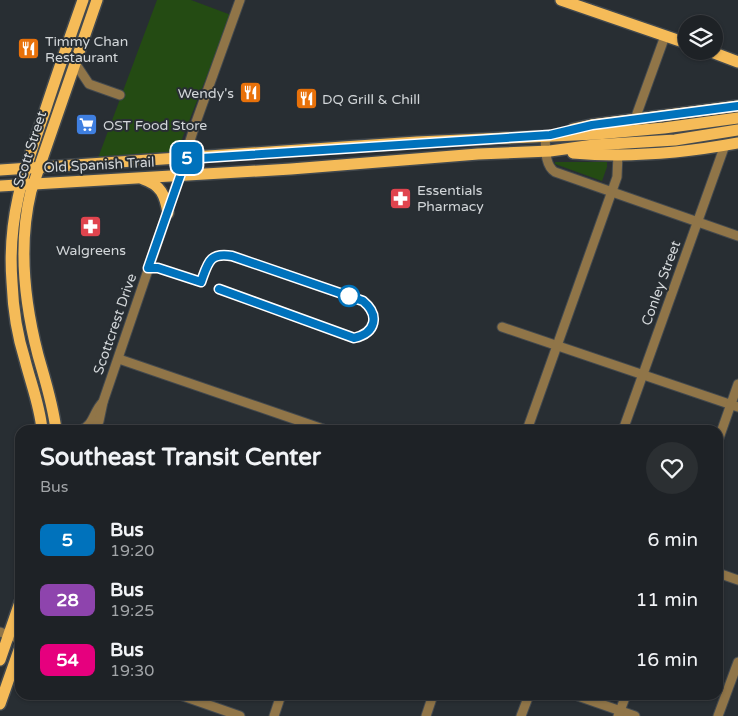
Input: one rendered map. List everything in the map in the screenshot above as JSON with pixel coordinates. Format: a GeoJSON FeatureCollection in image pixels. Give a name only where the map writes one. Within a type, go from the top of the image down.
{"type":"FeatureCollection","features":[{"type":"Feature","properties":{"kind":"main road","name":"Scott Street"},"geometry":{"type":"LineString","coordinates":[[41,425],[38,402],[24,358],[18,327],[12,281],[11,251],[13,226],[20,184],[83,0]]}},
{"type":"Feature","properties":{"kind":"main road","name":"Scott Street"},"geometry":{"type":"LineString","coordinates":[[55,425],[52,402],[30,321],[24,279],[24,246],[28,205],[97,0]]}},
{"type":"Feature","properties":{"kind":"main road"},"geometry":{"type":"LineString","coordinates":[[562,0],[678,40]]}},
{"type":"Feature","properties":{"kind":"main road"},"geometry":{"type":"LineString","coordinates":[[723,56],[738,62]]}},
{"type":"Feature","properties":{"kind":"main road"},"geometry":{"type":"LineString","coordinates":[[62,59],[75,63]]}},
{"type":"Feature","properties":{"kind":"main road"},"geometry":{"type":"LineString","coordinates":[[547,135],[592,125],[738,106]]}},
{"type":"Feature","properties":{"kind":"main road","name":"Old Spanish Trail"},"geometry":{"type":"LineString","coordinates":[[0,170],[405,143],[597,134],[738,118]]}},
{"type":"Feature","properties":{"kind":"main road","name":"Old Spanish Trail"},"geometry":{"type":"LineString","coordinates":[[0,186],[291,169],[548,151],[594,145],[675,140],[738,130]]}},
{"type":"Feature","properties":{"kind":"main road"},"geometry":{"type":"LineString","coordinates":[[405,143],[406,160]]}},
{"type":"Feature","properties":{"kind":"main road"},"geometry":{"type":"LineString","coordinates":[[548,151],[593,155],[662,153],[738,143]]}},
{"type":"Feature","properties":{"kind":"main road"},"geometry":{"type":"LineString","coordinates":[[291,151],[291,169]]}},
{"type":"Feature","properties":{"kind":"main road"},"geometry":{"type":"LineString","coordinates":[[139,177],[159,187],[166,201],[168,213]]}},
{"type":"Feature","properties":{"kind":"main road"},"geometry":{"type":"LineString","coordinates":[[18,327],[30,321]]}},
{"type":"Feature","properties":{"kind":"main road"},"geometry":{"type":"LineString","coordinates":[[0,660],[15,618]]}},
{"type":"Feature","properties":{"kind":"main road"},"geometry":{"type":"LineString","coordinates":[[0,704],[15,661]]}},
{"type":"Feature","properties":{"kind":"street","name":"Scottcrest Drive"},"geometry":{"type":"LineString","coordinates":[[97,425],[100,421],[103,402],[186,159],[195,125],[240,0]]}},
{"type":"Feature","properties":{"kind":"street"},"geometry":{"type":"LineString","coordinates":[[635,119],[665,36]]}},
{"type":"Feature","properties":{"kind":"street"},"geometry":{"type":"LineString","coordinates":[[75,63],[89,84],[120,95]]}},
{"type":"Feature","properties":{"kind":"street"},"geometry":{"type":"LineString","coordinates":[[547,135],[548,164],[551,169],[738,236]]}},
{"type":"Feature","properties":{"kind":"street","name":"Conley Street"},"geometry":{"type":"LineString","coordinates":[[625,425],[725,145]]}},
{"type":"Feature","properties":{"kind":"street"},"geometry":{"type":"LineString","coordinates":[[529,425],[611,192],[618,169],[618,154]]}},
{"type":"Feature","properties":{"kind":"street"},"geometry":{"type":"LineString","coordinates":[[502,327],[734,406]]}},
{"type":"Feature","properties":{"kind":"street"},"geometry":{"type":"LineString","coordinates":[[119,358],[312,425]]}},
{"type":"Feature","properties":{"kind":"street"},"geometry":{"type":"LineString","coordinates":[[723,430],[734,406],[738,384]]}},
{"type":"Feature","properties":{"kind":"street","name":"Scottcrest Drive"},"geometry":{"type":"LineString","coordinates":[[89,425],[96,410],[103,402]]}},
{"type":"Feature","properties":{"kind":"street"},"geometry":{"type":"LineString","coordinates":[[723,575],[738,580]]}},
{"type":"Feature","properties":{"kind":"street"},"geometry":{"type":"LineString","coordinates":[[718,716],[738,662]]}},
{"type":"Feature","properties":{"kind":"street"},"geometry":{"type":"LineString","coordinates":[[194,700],[240,716]]}},
{"type":"Feature","properties":{"kind":"street"},"geometry":{"type":"LineString","coordinates":[[274,716],[279,700]]}},
{"type":"Feature","properties":{"kind":"street"},"geometry":{"type":"LineString","coordinates":[[426,716],[431,700]]}},
{"type":"Feature","properties":{"kind":"street"},"geometry":{"type":"LineString","coordinates":[[521,716],[527,700]]}},
{"type":"Feature","properties":{"kind":"street"},"geometry":{"type":"LineString","coordinates":[[587,700],[619,713],[635,716]]}},
{"type":"Feature","properties":{"kind":"street"},"geometry":{"type":"LineString","coordinates":[[619,713],[624,700]]}},
{"type":"Feature","properties":{"kind":"green space"},"geometry":{"type":"Polygon","coordinates":[[[157,0],[191,0],[231,15],[178,149],[175,152],[169,153],[98,158],[157,0]]]}},
{"type":"Feature","properties":{"kind":"green space"},"geometry":{"type":"Polygon","coordinates":[[[555,162],[607,162],[607,167],[602,181],[555,164],[555,162]]]}},
{"type":"Feature","properties":{"kind":"bus line","name":"5"},"geometry":{"type":"LineString","coordinates":[[219,289],[354,338],[365,335],[372,327],[374,318],[371,307],[363,301],[223,254],[211,259],[201,282],[158,268],[148,268],[186,159],[417,142],[550,135],[592,125],[738,106]]}},
{"type":"Feature","properties":{"kind":"place","name":"Timmy Chan Restaurant"},"geometry":{"type":"Point","coordinates":[29,49]}},
{"type":"Feature","properties":{"kind":"place","name":"Wendy's"},"geometry":{"type":"Point","coordinates":[250,93]}},
{"type":"Feature","properties":{"kind":"place","name":"DQ Grill & Chill"},"geometry":{"type":"Point","coordinates":[306,99]}},
{"type":"Feature","properties":{"kind":"place","name":"OST Food Store"},"geometry":{"type":"Point","coordinates":[87,125]}},
{"type":"Feature","properties":{"kind":"place","name":"Essentials Pharmacy"},"geometry":{"type":"Point","coordinates":[401,198]}},
{"type":"Feature","properties":{"kind":"place","name":"Walgreens"},"geometry":{"type":"Point","coordinates":[91,227]}}]}
